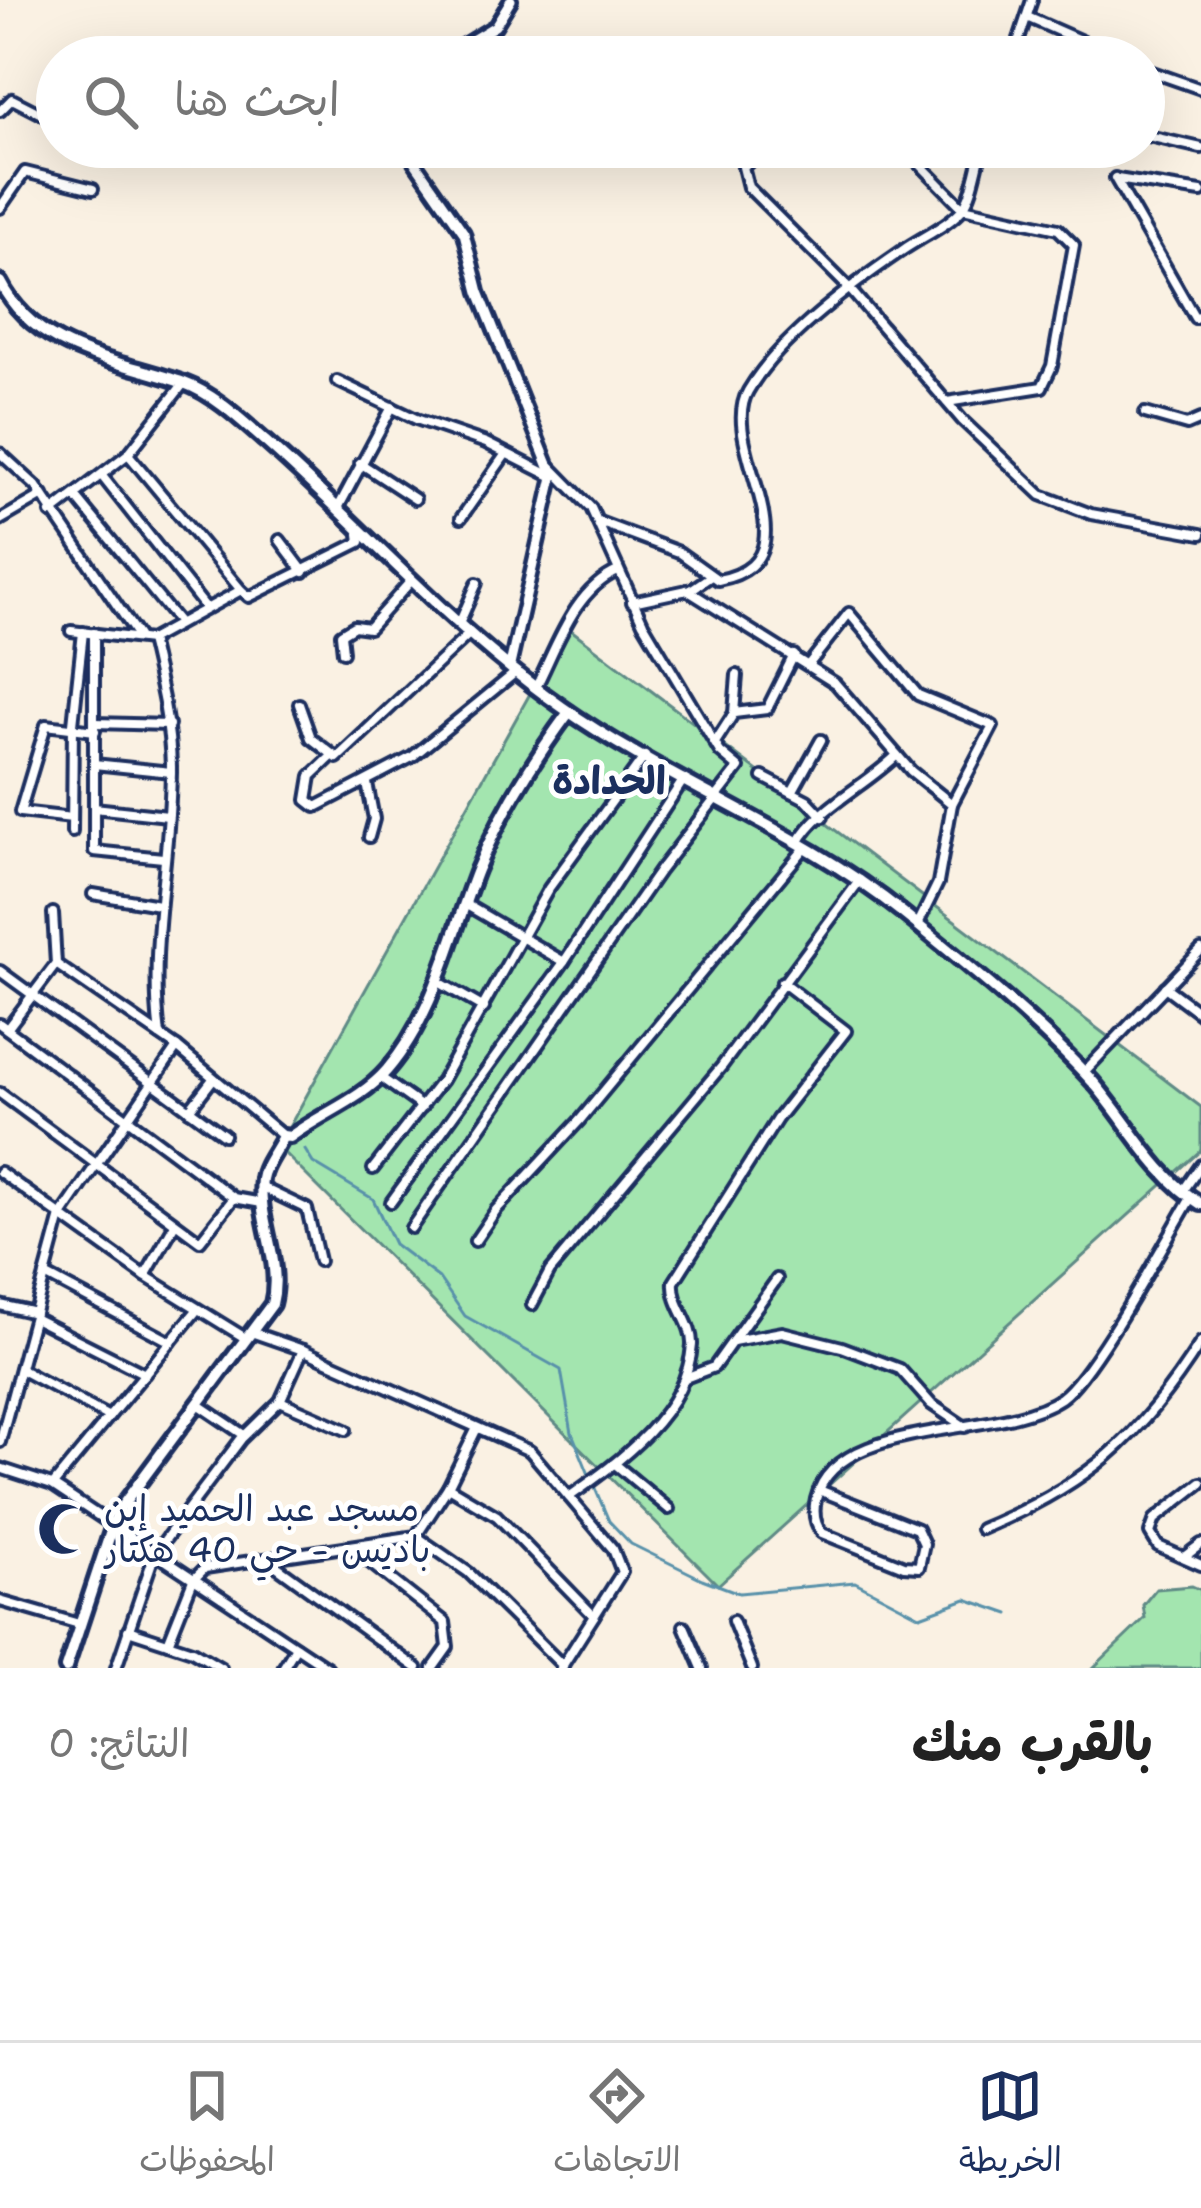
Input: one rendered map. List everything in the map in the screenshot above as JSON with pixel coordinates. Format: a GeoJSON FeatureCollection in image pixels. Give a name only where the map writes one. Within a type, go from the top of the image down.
{"type":"FeatureCollection","features":[{"type":"Feature","properties":{"kind":"main road"},"geometry":{"type":"LineString","coordinates":[[0,282],[16,310],[50,336],[107,363],[184,383],[262,438],[410,582],[569,712],[860,880],[1083,1073],[1192,1197]]}},
{"type":"Feature","properties":{"kind":"main road"},"geometry":{"type":"LineString","coordinates":[[66,1668],[112,1525],[136,1483],[272,1304],[276,1285],[262,1188],[283,1136],[290,1138],[380,1077],[417,1023],[520,781],[569,712]]}},
{"type":"Feature","properties":{"kind":"street"},"geometry":{"type":"LineString","coordinates":[[479,36],[496,26],[512,0]]}},
{"type":"Feature","properties":{"kind":"street"},"geometry":{"type":"LineString","coordinates":[[1020,36],[1032,0]]}},
{"type":"Feature","properties":{"kind":"street"},"geometry":{"type":"LineString","coordinates":[[1027,17],[1070,36]]}},
{"type":"Feature","properties":{"kind":"street"},"geometry":{"type":"LineString","coordinates":[[1165,76],[1201,89]]}},
{"type":"Feature","properties":{"kind":"street"},"geometry":{"type":"LineString","coordinates":[[0,111],[12,99],[36,111]]}},
{"type":"Feature","properties":{"kind":"street"},"geometry":{"type":"LineString","coordinates":[[1165,140],[1201,148]]}},
{"type":"Feature","properties":{"kind":"street"},"geometry":{"type":"LineString","coordinates":[[333,754],[311,776],[307,800],[326,806],[434,742],[513,668],[553,477],[479,292],[464,232],[417,168]]}},
{"type":"Feature","properties":{"kind":"street"},"geometry":{"type":"LineString","coordinates":[[743,168],[748,187],[848,287],[946,402],[1041,495],[1091,514],[1201,534]]}},
{"type":"Feature","properties":{"kind":"street"},"geometry":{"type":"LineString","coordinates":[[924,168],[963,208],[1058,229],[1074,245],[1052,366],[1042,387],[946,402]]}},
{"type":"Feature","properties":{"kind":"street"},"geometry":{"type":"LineString","coordinates":[[632,602],[687,590],[711,576],[734,577],[762,553],[767,533],[739,420],[743,398],[757,374],[848,287],[963,208],[976,168]]}},
{"type":"Feature","properties":{"kind":"street"},"geometry":{"type":"LineString","coordinates":[[0,208],[25,172],[93,189]]}},
{"type":"Feature","properties":{"kind":"street"},"geometry":{"type":"LineString","coordinates":[[1201,192],[1115,178],[1195,318],[1201,315]]}},
{"type":"Feature","properties":{"kind":"street"},"geometry":{"type":"LineString","coordinates":[[337,381],[553,477]]}},
{"type":"Feature","properties":{"kind":"street"},"geometry":{"type":"LineString","coordinates":[[51,513],[128,454],[184,383]]}},
{"type":"Feature","properties":{"kind":"street"},"geometry":{"type":"LineString","coordinates":[[338,508],[392,406]]}},
{"type":"Feature","properties":{"kind":"street"},"geometry":{"type":"LineString","coordinates":[[1145,413],[1187,425],[1201,419]]}},
{"type":"Feature","properties":{"kind":"street"},"geometry":{"type":"LineString","coordinates":[[0,453],[43,495],[51,513],[145,639],[170,725],[171,772],[159,905],[160,1034]]}},
{"type":"Feature","properties":{"kind":"street"},"geometry":{"type":"LineString","coordinates":[[128,454],[249,597],[360,542],[359,534]]}},
{"type":"Feature","properties":{"kind":"street"},"geometry":{"type":"LineString","coordinates":[[461,518],[490,484],[505,455]]}},
{"type":"Feature","properties":{"kind":"street"},"geometry":{"type":"LineString","coordinates":[[360,463],[415,499]]}},
{"type":"Feature","properties":{"kind":"street"},"geometry":{"type":"LineString","coordinates":[[411,1228],[660,870],[720,799],[739,768],[716,741],[632,602],[599,522],[580,494],[548,464]]}},
{"type":"Feature","properties":{"kind":"street"},"geometry":{"type":"LineString","coordinates":[[103,476],[206,608]]}},
{"type":"Feature","properties":{"kind":"street"},"geometry":{"type":"LineString","coordinates":[[0,520],[43,495]]}},
{"type":"Feature","properties":{"kind":"street"},"geometry":{"type":"LineString","coordinates":[[75,496],[179,623]]}},
{"type":"Feature","properties":{"kind":"street"},"geometry":{"type":"LineString","coordinates":[[599,522],[679,552],[711,576]]}},
{"type":"Feature","properties":{"kind":"street"},"geometry":{"type":"LineString","coordinates":[[280,540],[304,572]]}},
{"type":"Feature","properties":{"kind":"street"},"geometry":{"type":"LineString","coordinates":[[536,687],[581,599],[597,581],[618,571]]}},
{"type":"Feature","properties":{"kind":"street"},"geometry":{"type":"LineString","coordinates":[[343,652],[341,634],[354,626],[369,628],[410,582]]}},
{"type":"Feature","properties":{"kind":"street"},"geometry":{"type":"LineString","coordinates":[[459,624],[477,583]]}},
{"type":"Feature","properties":{"kind":"street"},"geometry":{"type":"LineString","coordinates":[[71,631],[145,639],[241,590]]}},
{"type":"Feature","properties":{"kind":"street"},"geometry":{"type":"LineString","coordinates":[[687,590],[809,664],[845,692],[897,755],[952,804]]}},
{"type":"Feature","properties":{"kind":"street"},"geometry":{"type":"LineString","coordinates":[[809,664],[849,614],[918,695],[993,726],[952,804],[938,883],[917,925]]}},
{"type":"Feature","properties":{"kind":"street"},"geometry":{"type":"LineString","coordinates":[[88,633],[94,851],[163,858]]}},
{"type":"Feature","properties":{"kind":"street"},"geometry":{"type":"LineString","coordinates":[[72,832],[73,728],[88,633]]}},
{"type":"Feature","properties":{"kind":"street"},"geometry":{"type":"LineString","coordinates":[[299,704],[311,738],[338,758],[470,633]]}},
{"type":"Feature","properties":{"kind":"street"},"geometry":{"type":"LineString","coordinates":[[734,712],[767,709],[794,655]]}},
{"type":"Feature","properties":{"kind":"street"},"geometry":{"type":"LineString","coordinates":[[716,741],[734,712],[737,675]]}},
{"type":"Feature","properties":{"kind":"street"},"geometry":{"type":"LineString","coordinates":[[72,818],[23,815],[20,807],[38,736],[46,725],[170,725]]}},
{"type":"Feature","properties":{"kind":"street"},"geometry":{"type":"LineString","coordinates":[[792,792],[821,740]]}},
{"type":"Feature","properties":{"kind":"street"},"geometry":{"type":"LineString","coordinates":[[373,1169],[422,1107],[564,866],[646,755]]}},
{"type":"Feature","properties":{"kind":"street"},"geometry":{"type":"LineString","coordinates":[[475,1241],[496,1210],[580,1120],[800,847],[809,824],[897,755]]}},
{"type":"Feature","properties":{"kind":"street"},"geometry":{"type":"LineString","coordinates":[[94,764],[171,772]]}},
{"type":"Feature","properties":{"kind":"street"},"geometry":{"type":"LineString","coordinates":[[764,777],[823,817]]}},
{"type":"Feature","properties":{"kind":"street"},"geometry":{"type":"LineString","coordinates":[[391,1202],[564,962],[685,778]]}},
{"type":"Feature","properties":{"kind":"street"},"geometry":{"type":"LineString","coordinates":[[367,783],[374,819],[369,837]]}},
{"type":"Feature","properties":{"kind":"street"},"geometry":{"type":"LineString","coordinates":[[94,808],[168,816]]}},
{"type":"Feature","properties":{"kind":"street"},"geometry":{"type":"LineString","coordinates":[[532,1305],[550,1271],[722,1066],[860,880]]}},
{"type":"Feature","properties":{"kind":"street"},"geometry":{"type":"LineString","coordinates":[[93,894],[159,905]]}},
{"type":"Feature","properties":{"kind":"street"},"geometry":{"type":"LineString","coordinates":[[465,904],[564,962]]}},
{"type":"Feature","properties":{"kind":"street"},"geometry":{"type":"LineString","coordinates":[[53,913],[56,964],[3,1026],[234,1198],[264,1204]]}},
{"type":"Feature","properties":{"kind":"street"},"geometry":{"type":"LineString","coordinates":[[1083,1073],[1201,950]]}},
{"type":"Feature","properties":{"kind":"street"},"geometry":{"type":"LineString","coordinates":[[56,964],[160,1034],[283,1136]]}},
{"type":"Feature","properties":{"kind":"street"},"geometry":{"type":"LineString","coordinates":[[0,971],[224,1135]]}},
{"type":"Feature","properties":{"kind":"street"},"geometry":{"type":"LineString","coordinates":[[436,981],[484,1008]]}},
{"type":"Feature","properties":{"kind":"street"},"geometry":{"type":"LineString","coordinates":[[569,1497],[615,1464],[658,1421],[685,1378],[692,1337],[673,1293],[674,1282],[777,1119],[846,1031],[782,982]]}},
{"type":"Feature","properties":{"kind":"street"},"geometry":{"type":"LineString","coordinates":[[1165,987],[1201,1014]]}},
{"type":"Feature","properties":{"kind":"street"},"geometry":{"type":"LineString","coordinates":[[0,1442],[61,1216],[177,1047]]}},
{"type":"Feature","properties":{"kind":"street"},"geometry":{"type":"LineString","coordinates":[[380,1077],[422,1107]]}},
{"type":"Feature","properties":{"kind":"street"},"geometry":{"type":"LineString","coordinates":[[189,1110],[213,1078]]}},
{"type":"Feature","properties":{"kind":"street"},"geometry":{"type":"LineString","coordinates":[[0,1093],[200,1241],[234,1198]]}},
{"type":"Feature","properties":{"kind":"street"},"geometry":{"type":"LineString","coordinates":[[819,1490],[917,1529],[924,1544],[920,1567],[904,1566],[822,1533],[815,1522],[819,1490],[846,1455],[1048,1404],[1067,1393],[1192,1197],[1201,1165]]}},
{"type":"Feature","properties":{"kind":"street"},"geometry":{"type":"LineString","coordinates":[[0,1172],[197,1310],[249,1336],[303,1350],[530,1451],[613,1549],[622,1572],[563,1666]]}},
{"type":"Feature","properties":{"kind":"street"},"geometry":{"type":"LineString","coordinates":[[262,1188],[307,1209],[319,1261]]}},
{"type":"Feature","properties":{"kind":"street"},"geometry":{"type":"LineString","coordinates":[[145,1276],[175,1224]]}},
{"type":"Feature","properties":{"kind":"street"},"geometry":{"type":"LineString","coordinates":[[45,1275],[171,1342]]}},
{"type":"Feature","properties":{"kind":"street"},"geometry":{"type":"LineString","coordinates":[[685,1378],[714,1367],[777,1279]]}},
{"type":"Feature","properties":{"kind":"street"},"geometry":{"type":"LineString","coordinates":[[0,1305],[34,1316],[145,1374]]}},
{"type":"Feature","properties":{"kind":"street"},"geometry":{"type":"LineString","coordinates":[[53,1486],[197,1310]]}},
{"type":"Feature","properties":{"kind":"street"},"geometry":{"type":"LineString","coordinates":[[733,1341],[782,1332],[842,1347],[900,1370],[931,1404],[966,1427]]}},
{"type":"Feature","properties":{"kind":"street"},"geometry":{"type":"LineString","coordinates":[[981,1529],[1035,1505],[1104,1463],[1201,1342]]}},
{"type":"Feature","properties":{"kind":"street"},"geometry":{"type":"LineString","coordinates":[[116,1668],[155,1553],[244,1435],[280,1402],[303,1350]]}},
{"type":"Feature","properties":{"kind":"street"},"geometry":{"type":"LineString","coordinates":[[20,1369],[109,1417]]}},
{"type":"Feature","properties":{"kind":"street"},"geometry":{"type":"LineString","coordinates":[[280,1402],[346,1430]]}},
{"type":"Feature","properties":{"kind":"street"},"geometry":{"type":"LineString","coordinates":[[198,1404],[244,1435]]}},
{"type":"Feature","properties":{"kind":"street"},"geometry":{"type":"LineString","coordinates":[[416,1536],[448,1487],[476,1430]]}},
{"type":"Feature","properties":{"kind":"street"},"geometry":{"type":"LineString","coordinates":[[615,1464],[669,1508]]}},
{"type":"Feature","properties":{"kind":"street"},"geometry":{"type":"LineString","coordinates":[[0,1468],[53,1486],[328,1668]]}},
{"type":"Feature","properties":{"kind":"street"},"geometry":{"type":"LineString","coordinates":[[1201,1483],[1151,1526],[1155,1544],[1201,1565]]}},
{"type":"Feature","properties":{"kind":"street"},"geometry":{"type":"LineString","coordinates":[[448,1487],[497,1516],[594,1616]]}},
{"type":"Feature","properties":{"kind":"street"},"geometry":{"type":"LineString","coordinates":[[168,1643],[193,1580],[205,1568],[416,1536],[468,1572],[563,1666],[581,1668]]}},
{"type":"Feature","properties":{"kind":"street"},"geometry":{"type":"LineString","coordinates":[[1184,1557],[1201,1544]]}},
{"type":"Feature","properties":{"kind":"street"},"geometry":{"type":"LineString","coordinates":[[349,1546],[445,1622],[448,1647],[433,1668]]}},
{"type":"Feature","properties":{"kind":"street"},"geometry":{"type":"LineString","coordinates":[[266,1559],[418,1668]]}},
{"type":"Feature","properties":{"kind":"street"},"geometry":{"type":"LineString","coordinates":[[0,1601],[79,1624]]}},
{"type":"Feature","properties":{"kind":"street"},"geometry":{"type":"LineString","coordinates":[[733,1622],[752,1668]]}},
{"type":"Feature","properties":{"kind":"street"},"geometry":{"type":"LineString","coordinates":[[684,1626],[702,1668]]}},
{"type":"Feature","properties":{"kind":"street"},"geometry":{"type":"LineString","coordinates":[[128,1630],[221,1668]]}},
{"type":"Feature","properties":{"kind":"street"},"geometry":{"type":"LineString","coordinates":[[283,1668],[296,1646]]}},
{"type":"Feature","properties":{"kind":"green space"},"geometry":{"type":"Polygon","coordinates":[[[567,627],[1201,1107],[1201,1150],[718,1585],[278,1147],[567,627]]]}},
{"type":"Feature","properties":{"kind":"green space"},"geometry":{"type":"Polygon","coordinates":[[[1192,1586],[1201,1590],[1201,1668],[1093,1668],[1145,1618],[1143,1605],[1156,1589],[1192,1586]]]}},
{"type":"Feature","properties":{"kind":"waterway"},"geometry":{"type":"LineString","coordinates":[[305,1150],[313,1163],[373,1199],[394,1244],[439,1278],[465,1316],[561,1370],[572,1433],[590,1477]]}},
{"type":"Feature","properties":{"kind":"waterway"},"geometry":{"type":"LineString","coordinates":[[594,1486],[609,1521],[631,1544],[739,1593],[855,1582],[920,1616],[966,1599],[1009,1614]]}},
{"type":"Feature","properties":{"kind":"place","name":"مسجد عبد الحميد إبن باديس - حي 40 هكتار"},"geometry":{"type":"Point","coordinates":[64,1529]}},
{"type":"Feature","properties":{"kind":"district","name":"الحدادة"},"geometry":{"type":"Point","coordinates":[609,780]}}]}
